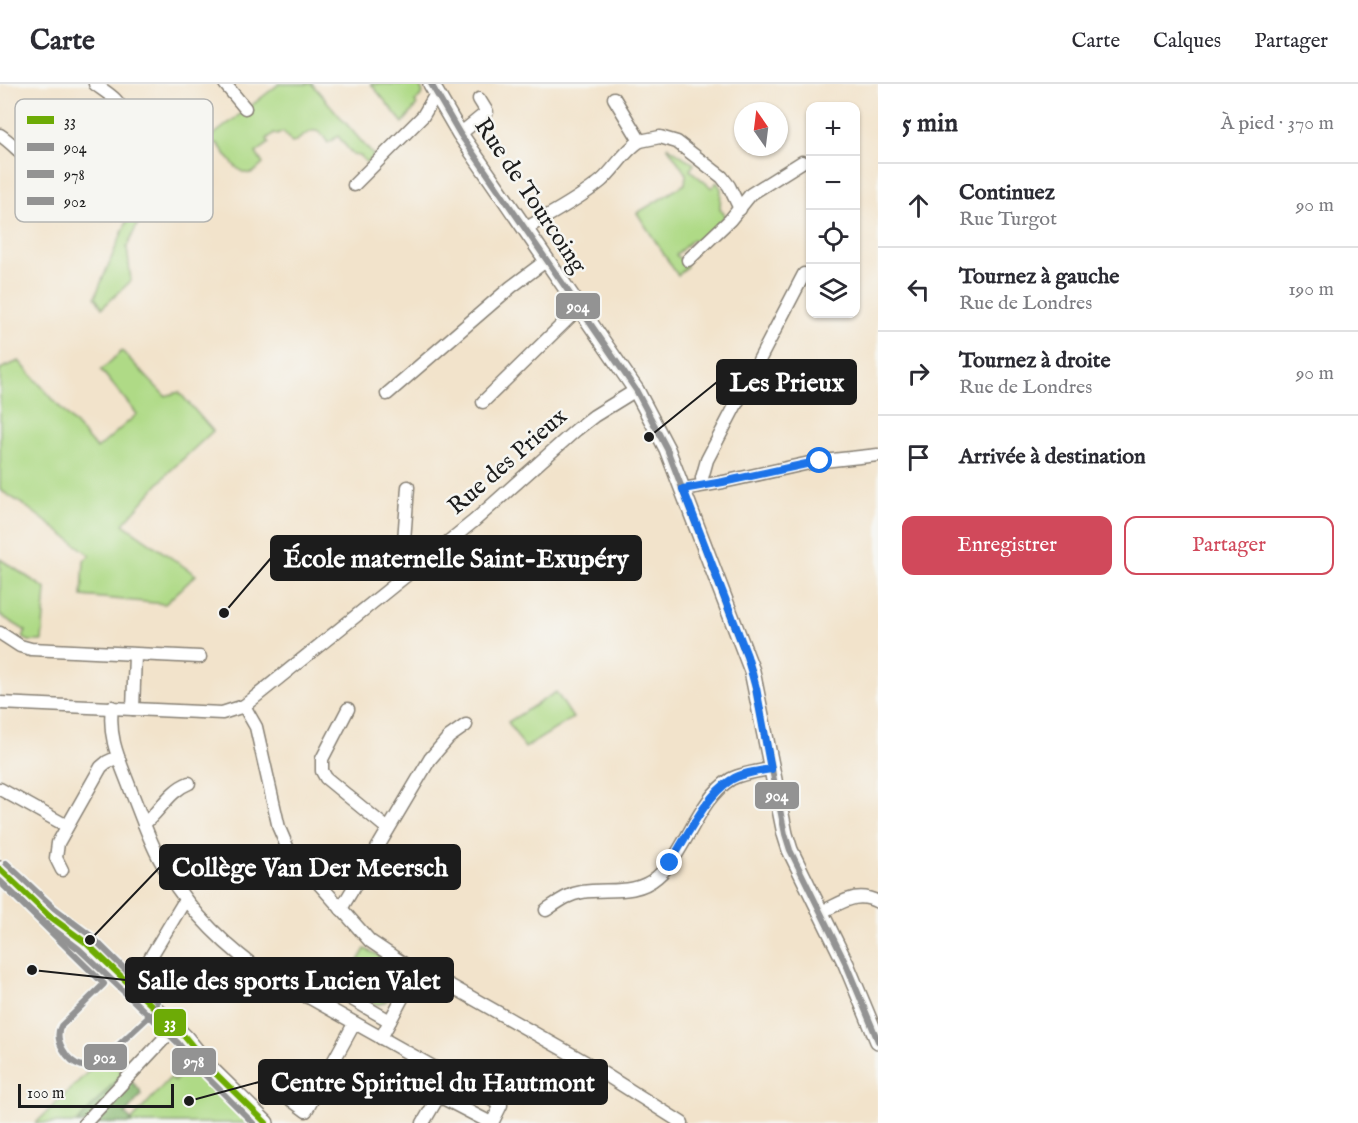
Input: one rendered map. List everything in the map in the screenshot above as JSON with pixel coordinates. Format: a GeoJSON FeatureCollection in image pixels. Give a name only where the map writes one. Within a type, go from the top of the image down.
{"type":"FeatureCollection","features":[{"type":"Feature","properties":{"kind":"main road","name":"Rue de Tourcoing"},"geometry":{"type":"LineString","coordinates":[[433,89],[460,134],[636,390],[664,442],[749,663],[790,850],[846,964],[878,1041]]}},
{"type":"Feature","properties":{"kind":"main road"},"geometry":{"type":"LineString","coordinates":[[0,869],[48,915],[85,942],[266,1123]]}},
{"type":"Feature","properties":{"kind":"street"},"geometry":{"type":"LineString","coordinates":[[95,84],[113,99]]}},
{"type":"Feature","properties":{"kind":"street"},"geometry":{"type":"LineString","coordinates":[[225,84],[245,108]]}},
{"type":"Feature","properties":{"kind":"street"},"geometry":{"type":"LineString","coordinates":[[354,185],[395,139],[423,116],[433,89]]}},
{"type":"Feature","properties":{"kind":"street"},"geometry":{"type":"LineString","coordinates":[[614,98],[640,141]]}},
{"type":"Feature","properties":{"kind":"street"},"geometry":{"type":"LineString","coordinates":[[460,134],[487,112],[479,99]]}},
{"type":"Feature","properties":{"kind":"street"},"geometry":{"type":"LineString","coordinates":[[0,137],[15,149]]}},
{"type":"Feature","properties":{"kind":"street"},"geometry":{"type":"LineString","coordinates":[[525,229],[594,186],[614,169],[640,141],[660,137],[677,142],[725,180],[740,209]]}},
{"type":"Feature","properties":{"kind":"street"},"geometry":{"type":"LineString","coordinates":[[688,260],[740,209],[752,194],[802,162]]}},
{"type":"Feature","properties":{"kind":"street"},"geometry":{"type":"LineString","coordinates":[[387,394],[510,286],[547,260]]}},
{"type":"Feature","properties":{"kind":"street"},"geometry":{"type":"LineString","coordinates":[[703,485],[702,478],[707,460],[804,274]]}},
{"type":"Feature","properties":{"kind":"street"},"geometry":{"type":"LineString","coordinates":[[483,402],[579,308]]}},
{"type":"Feature","properties":{"kind":"street","name":"Rue des Prieux"},"geometry":{"type":"LineString","coordinates":[[244,706],[494,504],[576,430],[636,390]]}},
{"type":"Feature","properties":{"kind":"street"},"geometry":{"type":"LineString","coordinates":[[683,489],[814,462],[878,455]]}},
{"type":"Feature","properties":{"kind":"street"},"geometry":{"type":"LineString","coordinates":[[408,488],[404,541],[406,548],[419,565]]}},
{"type":"Feature","properties":{"kind":"street"},"geometry":{"type":"LineString","coordinates":[[0,633],[25,648],[37,650],[200,657]]}},
{"type":"Feature","properties":{"kind":"street"},"geometry":{"type":"LineString","coordinates":[[133,708],[135,655]]}},
{"type":"Feature","properties":{"kind":"street"},"geometry":{"type":"LineString","coordinates":[[0,703],[222,713],[244,706],[255,727],[283,839],[296,860],[370,940],[416,972],[437,978],[578,1057],[682,1123]]}},
{"type":"Feature","properties":{"kind":"street"},"geometry":{"type":"LineString","coordinates":[[112,707],[111,732],[118,757],[159,858],[184,900],[212,930],[255,967],[501,1105],[491,1123],[439,1096]]}},
{"type":"Feature","properties":{"kind":"street"},"geometry":{"type":"LineString","coordinates":[[348,709],[322,759],[322,771],[326,778],[388,829]]}},
{"type":"Feature","properties":{"kind":"street"},"geometry":{"type":"LineString","coordinates":[[340,909],[430,759],[449,737],[466,725]]}},
{"type":"Feature","properties":{"kind":"street"},"geometry":{"type":"LineString","coordinates":[[62,870],[55,852],[58,843],[101,767],[118,757]]}},
{"type":"Feature","properties":{"kind":"street"},"geometry":{"type":"LineString","coordinates":[[546,910],[575,893],[625,891],[649,883],[667,867],[722,786],[743,775],[771,769]]}},
{"type":"Feature","properties":{"kind":"street"},"geometry":{"type":"LineString","coordinates":[[144,824],[155,815],[174,791],[189,783]]}},
{"type":"Feature","properties":{"kind":"street"},"geometry":{"type":"LineString","coordinates":[[0,789],[67,826]]}},
{"type":"Feature","properties":{"kind":"street"},"geometry":{"type":"LineString","coordinates":[[821,912],[861,896],[869,896],[878,902]]}},
{"type":"Feature","properties":{"kind":"street"},"geometry":{"type":"LineString","coordinates":[[177,969],[165,988],[144,968],[184,900]]}},
{"type":"Feature","properties":{"kind":"street"},"geometry":{"type":"LineString","coordinates":[[381,1038],[416,972]]}},
{"type":"Feature","properties":{"kind":"street"},"geometry":{"type":"LineString","coordinates":[[307,997],[317,979],[390,1021]]}},
{"type":"Feature","properties":{"kind":"street"},"geometry":{"type":"LineString","coordinates":[[316,1094],[354,1024]]}},
{"type":"Feature","properties":{"kind":"street"},"geometry":{"type":"LineString","coordinates":[[85,1123],[172,1030]]}},
{"type":"Feature","properties":{"kind":"street"},"geometry":{"type":"LineString","coordinates":[[423,1123],[450,1077]]}},
{"type":"Feature","properties":{"kind":"green space"},"geometry":{"type":"Polygon","coordinates":[[[279,84],[312,84],[374,156],[367,163],[360,156],[353,155],[338,136],[328,143],[319,132],[311,131],[292,143],[283,132],[277,135],[274,133],[267,139],[269,143],[256,153],[263,164],[254,172],[246,173],[237,168],[218,144],[213,146],[213,135],[279,84]]]}},
{"type":"Feature","properties":{"kind":"green space"},"geometry":{"type":"Polygon","coordinates":[[[371,84],[419,84],[423,93],[403,123],[371,84]]]}},
{"type":"Feature","properties":{"kind":"green space"},"geometry":{"type":"Polygon","coordinates":[[[667,146],[694,164],[690,170],[712,188],[717,182],[721,189],[720,209],[725,215],[723,222],[699,245],[693,239],[676,255],[687,266],[678,276],[637,213],[685,184],[686,174],[667,146]]]}},
{"type":"Feature","properties":{"kind":"green space"},"geometry":{"type":"Polygon","coordinates":[[[127,222],[138,222],[127,247],[131,281],[102,308],[95,297],[127,222]]]}},
{"type":"Feature","properties":{"kind":"green space"},"geometry":{"type":"Polygon","coordinates":[[[122,351],[165,396],[179,392],[213,431],[169,472],[123,524],[196,575],[165,604],[82,596],[84,560],[90,555],[24,505],[0,490],[0,369],[19,361],[97,449],[137,414],[101,370],[122,351]]]}},
{"type":"Feature","properties":{"kind":"green space"},"geometry":{"type":"Polygon","coordinates":[[[0,559],[46,589],[42,641],[29,641],[23,638],[26,631],[0,615],[0,559]]]}},
{"type":"Feature","properties":{"kind":"green space"},"geometry":{"type":"Polygon","coordinates":[[[556,692],[573,718],[525,748],[508,722],[556,692]]]}},
{"type":"Feature","properties":{"kind":"green space"},"geometry":{"type":"Polygon","coordinates":[[[365,949],[390,961],[400,973],[400,982],[397,987],[381,1004],[368,1001],[343,986],[365,949]]]}},
{"type":"Feature","properties":{"kind":"green space"},"geometry":{"type":"Polygon","coordinates":[[[105,1055],[123,1073],[77,1123],[36,1123],[105,1055]]]}},
{"type":"Feature","properties":{"kind":"green space"},"geometry":{"type":"Polygon","coordinates":[[[190,1063],[252,1123],[129,1123],[170,1078],[175,1081],[190,1063]]]}},
{"type":"Feature","properties":{"kind":"green space"},"geometry":{"type":"Polygon","coordinates":[[[123,1073],[140,1090],[141,1095],[125,1114],[132,1121],[129,1123],[77,1123],[123,1073]]]}},
{"type":"Feature","properties":{"kind":"transit line","name":"904"},"geometry":{"type":"LineString","coordinates":[[431,84],[460,134],[636,390],[667,449],[752,671],[790,850],[846,964],[878,1041]]}},
{"type":"Feature","properties":{"kind":"transit line","name":"902"},"geometry":{"type":"LineString","coordinates":[[0,882],[104,984],[61,1026],[59,1031],[60,1043],[71,1060],[82,1066],[97,1065],[156,1010],[157,1001],[91,936],[54,908],[6,863]]}},
{"type":"Feature","properties":{"kind":"transit line","name":"33"},"geometry":{"type":"LineString","coordinates":[[0,869],[48,915],[85,942],[185,1037],[212,1070],[266,1123]]}},
{"type":"Feature","properties":{"kind":"transit line","name":"978"},"geometry":{"type":"LineString","coordinates":[[0,881],[42,921],[79,949],[178,1043],[206,1076],[253,1123]]}},
{"type":"Feature","properties":{"kind":"place","name":"Les Prieux"},"geometry":{"type":"Point","coordinates":[649,437]}},
{"type":"Feature","properties":{"kind":"place","name":"École maternelle Saint-Exupéry"},"geometry":{"type":"Point","coordinates":[224,613]}},
{"type":"Feature","properties":{"kind":"place","name":"Collège Van Der Meersch"},"geometry":{"type":"Point","coordinates":[90,940]}},
{"type":"Feature","properties":{"kind":"place","name":"Salle des sports Lucien Valet"},"geometry":{"type":"Point","coordinates":[32,970]}},
{"type":"Feature","properties":{"kind":"place","name":"Centre Spirituel du Hautmont"},"geometry":{"type":"Point","coordinates":[189,1101]}},
{"type":"Feature","properties":{"kind":"route"},"geometry":{"type":"LineString","coordinates":[[670,863],[722,786],[743,775],[771,769],[756,688],[747,656],[683,489],[820,461]]}}]}
